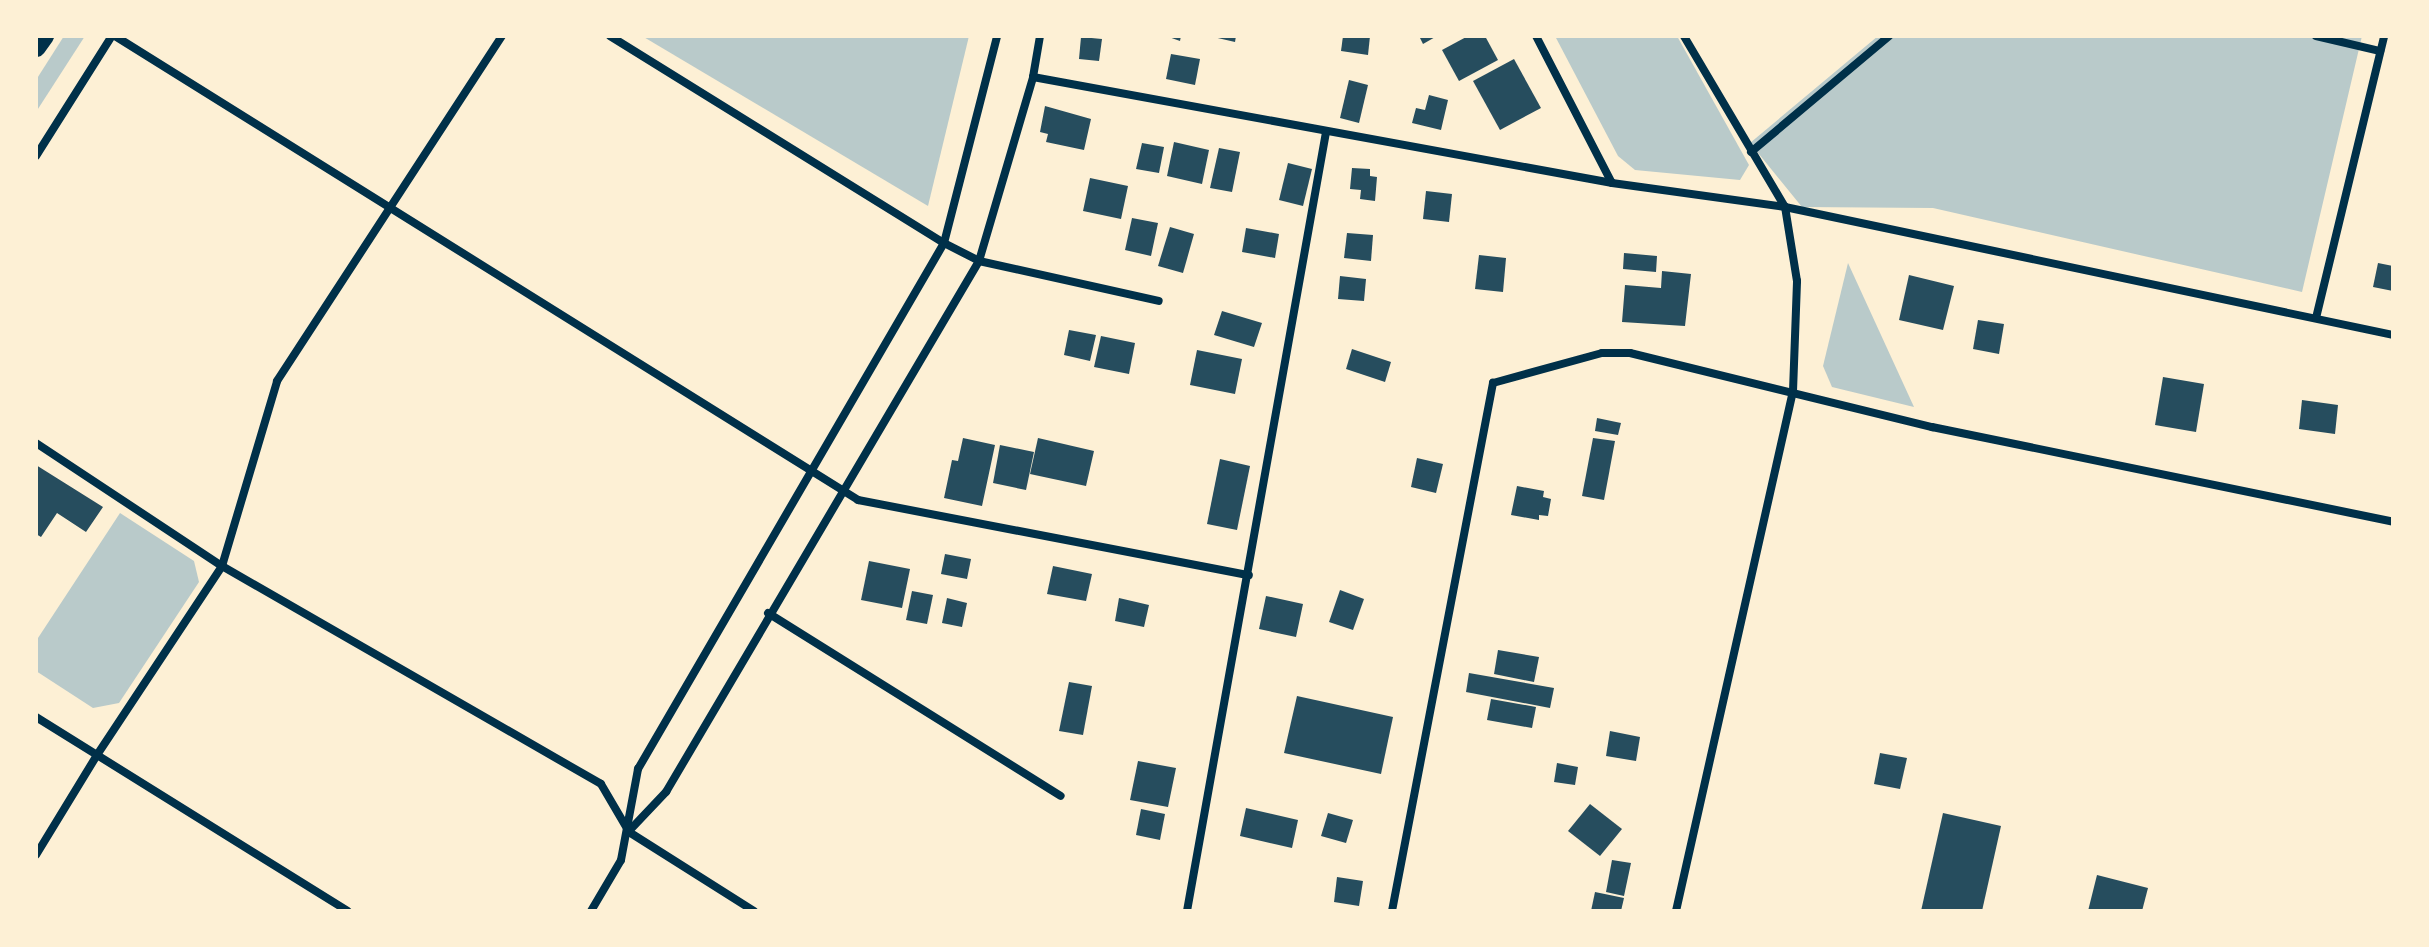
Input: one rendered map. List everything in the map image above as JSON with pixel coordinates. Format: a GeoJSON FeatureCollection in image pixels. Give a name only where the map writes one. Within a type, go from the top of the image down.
{"type":"FeatureCollection","features":[{"type":"Feature","properties":{"kind":"main road"},"geometry":{"type":"LineString","coordinates":[[36,47],[44,36]]}},
{"type":"Feature","properties":{"kind":"street"},"geometry":{"type":"LineString","coordinates":[[36,156],[114,36],[858,500],[1249,575]]}},
{"type":"Feature","properties":{"kind":"street"},"geometry":{"type":"LineString","coordinates":[[36,855],[97,755],[222,566],[277,381],[502,36]]}},
{"type":"Feature","properties":{"kind":"street"},"geometry":{"type":"LineString","coordinates":[[610,36],[944,243],[979,261],[1159,301]]}},
{"type":"Feature","properties":{"kind":"street"},"geometry":{"type":"LineString","coordinates":[[591,911],[621,860],[629,832],[638,769],[944,243],[997,36]]}},
{"type":"Feature","properties":{"kind":"street"},"geometry":{"type":"LineString","coordinates":[[629,832],[666,792],[768,613],[979,261],[1033,77],[1040,36]]}},
{"type":"Feature","properties":{"kind":"street"},"geometry":{"type":"LineString","coordinates":[[1536,36],[1612,183]]}},
{"type":"Feature","properties":{"kind":"street"},"geometry":{"type":"LineString","coordinates":[[1676,911],[1793,391],[1797,281],[1785,207],[1684,36]]}},
{"type":"Feature","properties":{"kind":"street"},"geometry":{"type":"LineString","coordinates":[[1751,152],[1889,36]]}},
{"type":"Feature","properties":{"kind":"street"},"geometry":{"type":"LineString","coordinates":[[2316,36],[2380,51]]}},
{"type":"Feature","properties":{"kind":"street"},"geometry":{"type":"LineString","coordinates":[[2316,318],[2384,36]]}},
{"type":"Feature","properties":{"kind":"street"},"geometry":{"type":"LineString","coordinates":[[1033,77],[1612,183],[1785,207],[2393,335]]}},
{"type":"Feature","properties":{"kind":"street"},"geometry":{"type":"LineString","coordinates":[[1187,911],[1326,132]]}},
{"type":"Feature","properties":{"kind":"street"},"geometry":{"type":"LineString","coordinates":[[1392,911],[1493,383],[1602,353],[1630,353],[1932,427],[2393,522]]}},
{"type":"Feature","properties":{"kind":"street"},"geometry":{"type":"LineString","coordinates":[[36,443],[222,566],[601,784],[629,832],[754,911]]}},
{"type":"Feature","properties":{"kind":"street"},"geometry":{"type":"LineString","coordinates":[[768,613],[1061,796]]}},
{"type":"Feature","properties":{"kind":"street"},"geometry":{"type":"LineString","coordinates":[[36,717],[348,911]]}},
{"type":"Feature","properties":{"kind":"shaded area"},"geometry":{"type":"Polygon","coordinates":[[[64,36],[85,36],[36,112],[36,80],[64,36]]]}},
{"type":"Feature","properties":{"kind":"shaded area"},"geometry":{"type":"Polygon","coordinates":[[[642,36],[969,36],[928,206],[642,36]]]}},
{"type":"Feature","properties":{"kind":"shaded area"},"geometry":{"type":"Polygon","coordinates":[[[1555,36],[1677,36],[1749,165],[1740,180],[1635,170],[1618,156],[1555,36]]]}},
{"type":"Feature","properties":{"kind":"shaded area"},"geometry":{"type":"Polygon","coordinates":[[[1878,36],[2362,36],[2302,292],[1933,208],[1802,207],[1750,143],[1878,36]]]}},
{"type":"Feature","properties":{"kind":"shaded area"},"geometry":{"type":"Polygon","coordinates":[[[1848,263],[1914,407],[1832,387],[1823,366],[1848,263]]]}},
{"type":"Feature","properties":{"kind":"shaded area"},"geometry":{"type":"Polygon","coordinates":[[[120,513],[194,561],[199,582],[119,703],[93,708],[36,671],[36,641],[120,513]]]}},
{"type":"Feature","properties":{"kind":"building"},"geometry":{"type":"Polygon","coordinates":[[[1209,36],[1236,36],[1235,42],[1209,36]]]}},
{"type":"Feature","properties":{"kind":"building"},"geometry":{"type":"Polygon","coordinates":[[[1343,36],[1370,36],[1368,55],[1341,51],[1343,36]]]}},
{"type":"Feature","properties":{"kind":"building"},"geometry":{"type":"Polygon","coordinates":[[[1419,36],[1437,36],[1423,44],[1419,36]]]}},
{"type":"Feature","properties":{"kind":"building"},"geometry":{"type":"Polygon","coordinates":[[[1468,36],[1485,36],[1498,60],[1459,81],[1442,50],[1468,36]]]}},
{"type":"Feature","properties":{"kind":"building"},"geometry":{"type":"Polygon","coordinates":[[[1081,37],[1102,39],[1099,61],[1079,59],[1081,37]]]}},
{"type":"Feature","properties":{"kind":"building"},"geometry":{"type":"Polygon","coordinates":[[[1171,54],[1200,59],[1195,85],[1166,79],[1171,54]]]}},
{"type":"Feature","properties":{"kind":"building"},"geometry":{"type":"Polygon","coordinates":[[[1514,59],[1541,108],[1500,130],[1473,81],[1514,59]]]}},
{"type":"Feature","properties":{"kind":"building"},"geometry":{"type":"Polygon","coordinates":[[[1349,80],[1368,85],[1359,123],[1340,118],[1349,80]]]}},
{"type":"Feature","properties":{"kind":"building"},"geometry":{"type":"Polygon","coordinates":[[[1429,95],[1448,100],[1441,130],[1412,123],[1416,108],[1425,110],[1429,95]]]}},
{"type":"Feature","properties":{"kind":"building"},"geometry":{"type":"Polygon","coordinates":[[[1045,106],[1091,119],[1084,150],[1046,142],[1048,134],[1040,132],[1045,106]]]}},
{"type":"Feature","properties":{"kind":"building"},"geometry":{"type":"Polygon","coordinates":[[[1174,142],[1209,150],[1202,184],[1167,176],[1174,142]]]}},
{"type":"Feature","properties":{"kind":"building"},"geometry":{"type":"Polygon","coordinates":[[[1142,143],[1164,147],[1159,173],[1136,169],[1142,143]]]}},
{"type":"Feature","properties":{"kind":"building"},"geometry":{"type":"Polygon","coordinates":[[[1219,148],[1240,152],[1232,192],[1210,188],[1219,148]]]}},
{"type":"Feature","properties":{"kind":"building"},"geometry":{"type":"Polygon","coordinates":[[[1288,163],[1312,169],[1303,206],[1279,200],[1288,163]]]}},
{"type":"Feature","properties":{"kind":"building"},"geometry":{"type":"Polygon","coordinates":[[[1352,168],[1370,169],[1370,176],[1377,177],[1375,201],[1360,199],[1361,190],[1350,189],[1352,168]]]}},
{"type":"Feature","properties":{"kind":"building"},"geometry":{"type":"Polygon","coordinates":[[[1090,178],[1128,186],[1121,219],[1083,211],[1090,178]]]}},
{"type":"Feature","properties":{"kind":"building"},"geometry":{"type":"Polygon","coordinates":[[[1426,191],[1452,194],[1449,222],[1423,219],[1426,191]]]}},
{"type":"Feature","properties":{"kind":"building"},"geometry":{"type":"Polygon","coordinates":[[[1132,218],[1158,223],[1151,256],[1125,250],[1132,218]]]}},
{"type":"Feature","properties":{"kind":"building"},"geometry":{"type":"Polygon","coordinates":[[[1170,227],[1194,234],[1183,273],[1158,266],[1170,227]]]}},
{"type":"Feature","properties":{"kind":"building"},"geometry":{"type":"Polygon","coordinates":[[[1246,228],[1279,234],[1275,258],[1242,252],[1246,228]]]}},
{"type":"Feature","properties":{"kind":"building"},"geometry":{"type":"Polygon","coordinates":[[[1347,233],[1373,235],[1371,261],[1344,258],[1347,233]]]}},
{"type":"Feature","properties":{"kind":"building"},"geometry":{"type":"Polygon","coordinates":[[[1624,253],[1657,256],[1656,272],[1623,269],[1624,253]]]}},
{"type":"Feature","properties":{"kind":"building"},"geometry":{"type":"Polygon","coordinates":[[[1479,255],[1506,258],[1503,292],[1475,289],[1479,255]]]}},
{"type":"Feature","properties":{"kind":"building"},"geometry":{"type":"Polygon","coordinates":[[[2378,263],[2393,266],[2393,291],[2373,287],[2378,263]]]}},
{"type":"Feature","properties":{"kind":"building"},"geometry":{"type":"Polygon","coordinates":[[[1662,271],[1691,274],[1685,326],[1622,322],[1625,285],[1661,288],[1662,271]]]}},
{"type":"Feature","properties":{"kind":"building"},"geometry":{"type":"Polygon","coordinates":[[[1909,275],[1954,286],[1943,330],[1899,320],[1909,275]]]}},
{"type":"Feature","properties":{"kind":"building"},"geometry":{"type":"Polygon","coordinates":[[[1340,276],[1366,279],[1364,301],[1338,299],[1340,276]]]}},
{"type":"Feature","properties":{"kind":"building"},"geometry":{"type":"Polygon","coordinates":[[[1222,311],[1262,323],[1254,347],[1214,335],[1222,311]]]}},
{"type":"Feature","properties":{"kind":"building"},"geometry":{"type":"Polygon","coordinates":[[[1978,320],[2004,324],[1999,354],[1973,349],[1978,320]]]}},
{"type":"Feature","properties":{"kind":"building"},"geometry":{"type":"Polygon","coordinates":[[[1069,330],[1096,335],[1090,361],[1064,355],[1069,330]]]}},
{"type":"Feature","properties":{"kind":"building"},"geometry":{"type":"Polygon","coordinates":[[[1101,336],[1135,343],[1129,374],[1094,367],[1101,336]]]}},
{"type":"Feature","properties":{"kind":"building"},"geometry":{"type":"Polygon","coordinates":[[[1352,349],[1391,362],[1385,382],[1346,369],[1352,349]]]}},
{"type":"Feature","properties":{"kind":"building"},"geometry":{"type":"Polygon","coordinates":[[[1197,350],[1242,359],[1235,394],[1190,385],[1197,350]]]}},
{"type":"Feature","properties":{"kind":"building"},"geometry":{"type":"Polygon","coordinates":[[[2163,377],[2204,384],[2196,432],[2155,425],[2163,377]]]}},
{"type":"Feature","properties":{"kind":"building"},"geometry":{"type":"Polygon","coordinates":[[[2302,400],[2338,405],[2335,434],[2299,429],[2302,400]]]}},
{"type":"Feature","properties":{"kind":"building"},"geometry":{"type":"Polygon","coordinates":[[[1597,418],[1621,423],[1618,435],[1595,431],[1597,418]]]}},
{"type":"Feature","properties":{"kind":"building"},"geometry":{"type":"Polygon","coordinates":[[[963,438],[995,445],[982,506],[944,498],[952,460],[958,461],[963,438]]]}},
{"type":"Feature","properties":{"kind":"building"},"geometry":{"type":"Polygon","coordinates":[[[1038,438],[1094,451],[1086,486],[1030,474],[1038,438]]]}},
{"type":"Feature","properties":{"kind":"building"},"geometry":{"type":"Polygon","coordinates":[[[1593,438],[1615,441],[1604,500],[1582,496],[1593,438]]]}},
{"type":"Feature","properties":{"kind":"building"},"geometry":{"type":"Polygon","coordinates":[[[1000,445],[1034,452],[1026,490],[993,483],[1000,445]]]}},
{"type":"Feature","properties":{"kind":"building"},"geometry":{"type":"Polygon","coordinates":[[[1417,458],[1443,464],[1436,493],[1411,487],[1417,458]]]}},
{"type":"Feature","properties":{"kind":"building"},"geometry":{"type":"Polygon","coordinates":[[[1220,459],[1250,466],[1237,530],[1207,524],[1220,459]]]}},
{"type":"Feature","properties":{"kind":"building"},"geometry":{"type":"Polygon","coordinates":[[[36,465],[103,507],[86,532],[57,513],[41,537],[36,534],[36,465]]]}},
{"type":"Feature","properties":{"kind":"building"},"geometry":{"type":"Polygon","coordinates":[[[1517,486],[1544,491],[1543,497],[1551,499],[1548,516],[1539,515],[1539,520],[1511,515],[1517,486]]]}},
{"type":"Feature","properties":{"kind":"building"},"geometry":{"type":"Polygon","coordinates":[[[945,554],[971,559],[967,579],[941,574],[945,554]]]}},
{"type":"Feature","properties":{"kind":"building"},"geometry":{"type":"Polygon","coordinates":[[[869,561],[910,569],[902,608],[861,600],[869,561]]]}},
{"type":"Feature","properties":{"kind":"building"},"geometry":{"type":"Polygon","coordinates":[[[1053,566],[1092,574],[1086,601],[1047,594],[1053,566]]]}},
{"type":"Feature","properties":{"kind":"building"},"geometry":{"type":"Polygon","coordinates":[[[1340,590],[1364,599],[1353,630],[1329,622],[1340,590]]]}},
{"type":"Feature","properties":{"kind":"building"},"geometry":{"type":"Polygon","coordinates":[[[912,591],[933,595],[927,624],[906,620],[912,591]]]}},
{"type":"Feature","properties":{"kind":"building"},"geometry":{"type":"Polygon","coordinates":[[[1266,596],[1303,604],[1296,637],[1259,629],[1266,596]]]}},
{"type":"Feature","properties":{"kind":"building"},"geometry":{"type":"Polygon","coordinates":[[[947,598],[967,603],[962,627],[942,623],[947,598]]]}},
{"type":"Feature","properties":{"kind":"building"},"geometry":{"type":"Polygon","coordinates":[[[1119,598],[1149,605],[1144,627],[1115,621],[1119,598]]]}},
{"type":"Feature","properties":{"kind":"building"},"geometry":{"type":"Polygon","coordinates":[[[1498,650],[1539,657],[1534,682],[1494,674],[1498,650]]]}},
{"type":"Feature","properties":{"kind":"building"},"geometry":{"type":"Polygon","coordinates":[[[1469,673],[1554,688],[1550,708],[1466,692],[1469,673]]]}},
{"type":"Feature","properties":{"kind":"building"},"geometry":{"type":"Polygon","coordinates":[[[1069,682],[1092,686],[1083,735],[1059,731],[1069,682]]]}},
{"type":"Feature","properties":{"kind":"building"},"geometry":{"type":"Polygon","coordinates":[[[1297,696],[1393,717],[1381,774],[1284,753],[1297,696]]]}},
{"type":"Feature","properties":{"kind":"building"},"geometry":{"type":"Polygon","coordinates":[[[1491,699],[1536,707],[1532,728],[1487,720],[1491,699]]]}},
{"type":"Feature","properties":{"kind":"building"},"geometry":{"type":"Polygon","coordinates":[[[1610,731],[1640,737],[1636,761],[1606,756],[1610,731]]]}},
{"type":"Feature","properties":{"kind":"building"},"geometry":{"type":"Polygon","coordinates":[[[1880,753],[1907,758],[1900,789],[1874,784],[1880,753]]]}},
{"type":"Feature","properties":{"kind":"building"},"geometry":{"type":"Polygon","coordinates":[[[1138,761],[1176,768],[1168,807],[1130,800],[1138,761]]]}},
{"type":"Feature","properties":{"kind":"building"},"geometry":{"type":"Polygon","coordinates":[[[1557,763],[1578,767],[1575,785],[1554,782],[1557,763]]]}},
{"type":"Feature","properties":{"kind":"building"},"geometry":{"type":"Polygon","coordinates":[[[1590,804],[1622,829],[1600,856],[1568,831],[1590,804]]]}},
{"type":"Feature","properties":{"kind":"building"},"geometry":{"type":"Polygon","coordinates":[[[1246,808],[1298,820],[1292,848],[1240,836],[1246,808]]]}},
{"type":"Feature","properties":{"kind":"building"},"geometry":{"type":"Polygon","coordinates":[[[1141,809],[1165,814],[1160,840],[1136,835],[1141,809]]]}},
{"type":"Feature","properties":{"kind":"building"},"geometry":{"type":"Polygon","coordinates":[[[1328,813],[1353,820],[1346,843],[1321,836],[1328,813]]]}},
{"type":"Feature","properties":{"kind":"building"},"geometry":{"type":"Polygon","coordinates":[[[1943,813],[2001,826],[1982,911],[1921,911],[1943,813]]]}},
{"type":"Feature","properties":{"kind":"building"},"geometry":{"type":"Polygon","coordinates":[[[1612,860],[1631,863],[1624,896],[1606,892],[1612,860]]]}},
{"type":"Feature","properties":{"kind":"building"},"geometry":{"type":"Polygon","coordinates":[[[2097,875],[2148,888],[2142,911],[2088,911],[2097,875]]]}},
{"type":"Feature","properties":{"kind":"building"},"geometry":{"type":"Polygon","coordinates":[[[1337,877],[1363,881],[1359,906],[1334,902],[1337,877]]]}},
{"type":"Feature","properties":{"kind":"building"},"geometry":{"type":"Polygon","coordinates":[[[1595,892],[1624,898],[1621,911],[1591,911],[1595,892]]]}}]}
